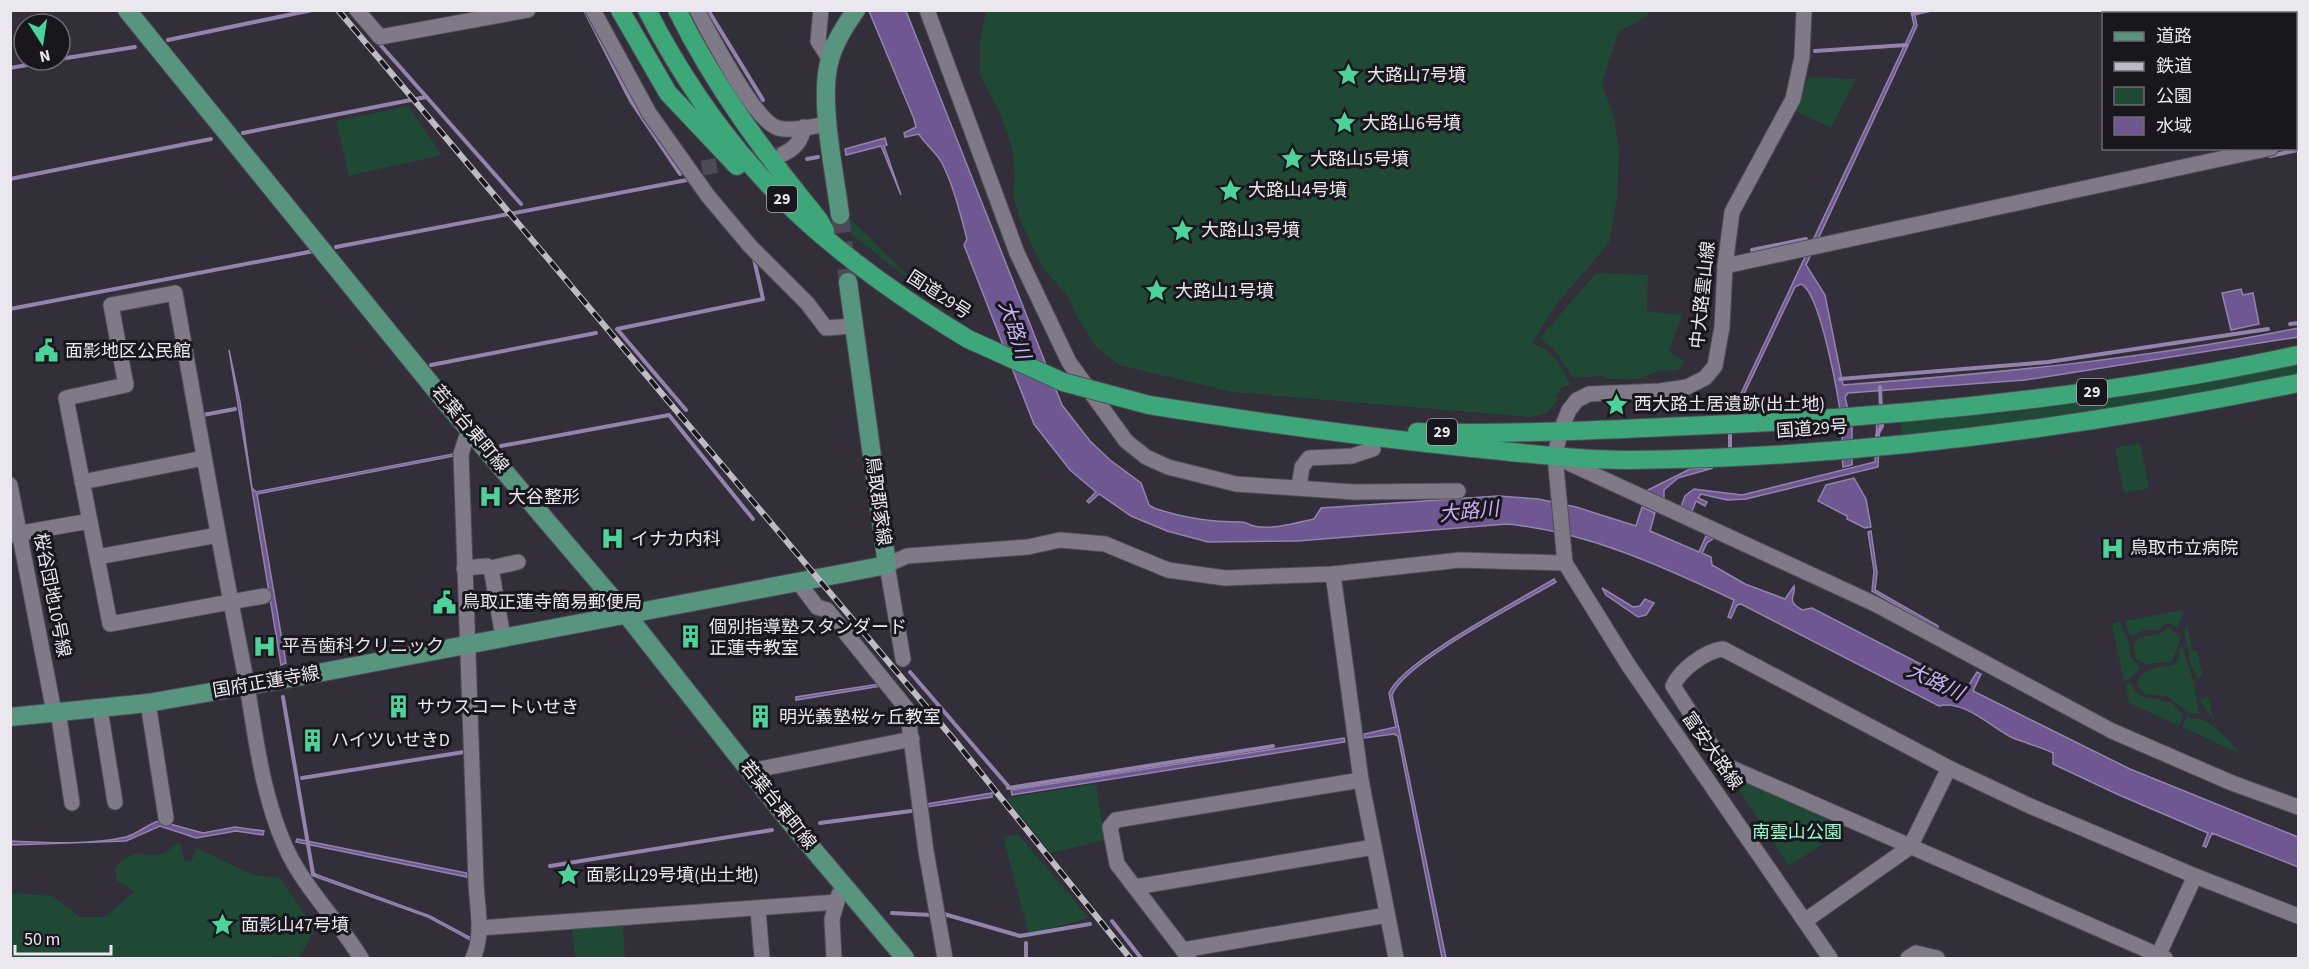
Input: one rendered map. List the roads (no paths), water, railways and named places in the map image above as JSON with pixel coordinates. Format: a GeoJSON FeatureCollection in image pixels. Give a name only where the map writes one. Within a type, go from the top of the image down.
{"type":"FeatureCollection","features":[{"type":"Feature","properties":{"kind":"highway"},"geometry":{"type":"LineString","coordinates":[[620,10],[668,93],[718,149],[772,200],[826,241]]}},
{"type":"Feature","properties":{"kind":"highway","name":"国道29号"},"geometry":{"type":"LineString","coordinates":[[647,10],[670,54],[707,113],[756,174],[826,241],[902,298],[968,339],[1063,382],[1149,405],[1400,441],[1555,456],[1628,460],[1888,445],[2098,420],[2298,383]]}},
{"type":"Feature","properties":{"kind":"highway"},"geometry":{"type":"LineString","coordinates":[[677,10],[705,63],[753,138],[819,220],[826,241]]}},
{"type":"Feature","properties":{"kind":"highway","name":"国道29号"},"geometry":{"type":"LineString","coordinates":[[1325,430],[1514,434],[1740,424],[2003,404],[2094,392],[2298,355]]}},
{"type":"Feature","properties":{"kind":"main road","name":"若葉台東町線"},"geometry":{"type":"LineString","coordinates":[[127,10],[469,429],[626,614],[750,771],[905,958]]}},
{"type":"Feature","properties":{"kind":"main road"},"geometry":{"type":"LineString","coordinates":[[840,215],[828,124],[830,60],[836,42],[855,12]]}},
{"type":"Feature","properties":{"kind":"main road","name":"鳥取郡家線"},"geometry":{"type":"LineString","coordinates":[[626,614],[887,565],[848,282]]}},
{"type":"Feature","properties":{"kind":"main road","name":"国府正蓮寺線"},"geometry":{"type":"LineString","coordinates":[[10,717],[148,703],[626,614]]}},
{"type":"Feature","properties":{"kind":"street"},"geometry":{"type":"LineString","coordinates":[[357,10],[380,37],[528,10]]}},
{"type":"Feature","properties":{"kind":"street"},"geometry":{"type":"LineString","coordinates":[[593,10],[649,113],[696,169],[750,246],[807,303],[826,328],[853,326]]}},
{"type":"Feature","properties":{"kind":"street"},"geometry":{"type":"LineString","coordinates":[[698,10],[733,73],[764,119],[779,129],[828,124]]}},
{"type":"Feature","properties":{"kind":"street"},"geometry":{"type":"LineString","coordinates":[[821,10],[818,41],[830,60]]}},
{"type":"Feature","properties":{"kind":"street"},"geometry":{"type":"LineString","coordinates":[[927,10],[1017,253],[1069,362],[1126,441],[1146,457],[1168,467],[1218,481],[1257,487],[1299,487],[1354,492],[1458,491]]}},
{"type":"Feature","properties":{"kind":"street","name":"中大路雲山線"},"geometry":{"type":"LineString","coordinates":[[1565,563],[1555,456],[1560,432],[1569,410],[1577,400],[1589,394],[1660,391],[1687,387],[1705,378],[1715,366],[1722,327],[1725,266],[1732,212],[1793,99],[1802,57],[1804,10]]}},
{"type":"Feature","properties":{"kind":"street"},"geometry":{"type":"LineString","coordinates":[[783,154],[794,149],[802,138],[804,127]]}},
{"type":"Feature","properties":{"kind":"street"},"geometry":{"type":"LineString","coordinates":[[1725,266],[2262,150]]}},
{"type":"Feature","properties":{"kind":"street"},"geometry":{"type":"LineString","coordinates":[[264,596],[230,602],[110,624],[66,398],[126,385],[111,305],[174,293],[230,602],[268,802],[285,848],[296,867],[361,958]]}},
{"type":"Feature","properties":{"kind":"street"},"geometry":{"type":"LineString","coordinates":[[469,429],[461,454],[476,882],[480,928],[479,946],[474,958]]}},
{"type":"Feature","properties":{"kind":"street"},"geometry":{"type":"LineString","coordinates":[[1299,487],[1302,467],[1309,458],[1352,456],[1373,449]]}},
{"type":"Feature","properties":{"kind":"street"},"geometry":{"type":"LineString","coordinates":[[1555,456],[1875,604],[2112,731],[2232,783],[2298,807]]}},
{"type":"Feature","properties":{"kind":"street"},"geometry":{"type":"LineString","coordinates":[[82,482],[204,458]]}},
{"type":"Feature","properties":{"kind":"street","name":"桜谷団地10号線"},"geometry":{"type":"LineString","coordinates":[[10,485],[15,534],[56,712],[72,803]]}},
{"type":"Feature","properties":{"kind":"street"},"geometry":{"type":"LineString","coordinates":[[15,534],[90,521]]}},
{"type":"Feature","properties":{"kind":"street"},"geometry":{"type":"LineString","coordinates":[[97,557],[218,535]]}},
{"type":"Feature","properties":{"kind":"street"},"geometry":{"type":"LineString","coordinates":[[903,659],[887,565],[907,556],[1028,547],[1060,540],[1085,540],[1105,544],[1145,562],[1190,575],[1262,578],[1333,574],[1460,560],[1565,563]]}},
{"type":"Feature","properties":{"kind":"street"},"geometry":{"type":"LineString","coordinates":[[464,568],[487,566],[491,568],[518,562]]}},
{"type":"Feature","properties":{"kind":"street","name":"富安大路線"},"geometry":{"type":"LineString","coordinates":[[1565,563],[1629,666],[1830,958]]}},
{"type":"Feature","properties":{"kind":"street"},"geometry":{"type":"LineString","coordinates":[[491,568],[503,637]]}},
{"type":"Feature","properties":{"kind":"street"},"geometry":{"type":"LineString","coordinates":[[1333,574],[1361,780],[1396,958]]}},
{"type":"Feature","properties":{"kind":"street"},"geometry":{"type":"LineString","coordinates":[[799,583],[816,607],[827,610],[907,709],[926,851],[945,958]]}},
{"type":"Feature","properties":{"kind":"street"},"geometry":{"type":"LineString","coordinates":[[2195,876],[2160,957],[1723,763],[1673,686],[1677,678],[1712,651],[1723,649],[1949,768],[2195,876],[2298,916]]}},
{"type":"Feature","properties":{"kind":"street"},"geometry":{"type":"LineString","coordinates":[[148,703],[166,818]]}},
{"type":"Feature","properties":{"kind":"street"},"geometry":{"type":"LineString","coordinates":[[100,709],[115,802]]}},
{"type":"Feature","properties":{"kind":"street"},"geometry":{"type":"LineString","coordinates":[[750,771],[912,739]]}},
{"type":"Feature","properties":{"kind":"street"},"geometry":{"type":"LineString","coordinates":[[1806,920],[1910,847],[1949,768]]}},
{"type":"Feature","properties":{"kind":"street"},"geometry":{"type":"LineString","coordinates":[[1361,780],[1116,820],[1110,827],[1117,864],[1186,954],[1387,915]]}},
{"type":"Feature","properties":{"kind":"street"},"geometry":{"type":"LineString","coordinates":[[1135,887],[1374,847]]}},
{"type":"Feature","properties":{"kind":"street"},"geometry":{"type":"LineString","coordinates":[[834,958],[832,919],[843,883]]}},
{"type":"Feature","properties":{"kind":"street"},"geometry":{"type":"LineString","coordinates":[[480,928],[758,910],[837,902]]}},
{"type":"Feature","properties":{"kind":"street"},"geometry":{"type":"LineString","coordinates":[[758,910],[762,958]]}},
{"type":"Feature","properties":{"kind":"street"},"geometry":{"type":"LineString","coordinates":[[1908,958],[1916,953],[1937,958]]}},
{"type":"Feature","properties":{"kind":"water","name":"大路川"},"geometry":{"type":"Polygon","coordinates":[[[869,11],[906,11],[1062,405],[1090,441],[1110,460],[1141,483],[1149,505],[1154,508],[1197,519],[1243,522],[1268,527],[1314,519],[1321,508],[1498,496],[1538,499],[1576,507],[1636,526],[1642,507],[1655,513],[1650,531],[1699,552],[1706,536],[1714,538],[1707,543],[1702,553],[1711,557],[1712,565],[1745,584],[1785,599],[1794,586],[1792,598],[1794,604],[1802,610],[1812,608],[1967,688],[1977,672],[1981,674],[1973,691],[2130,769],[2298,837],[2298,867],[2212,833],[2206,847],[2203,846],[2208,833],[2053,764],[2053,753],[2013,738],[1968,710],[1948,705],[1939,706],[1741,604],[1737,605],[1731,618],[1728,617],[1734,600],[1624,552],[1566,534],[1507,524],[1298,541],[1208,542],[1167,531],[1131,516],[1099,494],[1089,503],[1087,501],[1096,492],[1070,470],[1034,424],[964,245],[967,239],[962,220],[942,163],[919,134],[905,137],[904,133],[916,127],[914,119],[869,11]]]}},
{"type":"Feature","properties":{"kind":"water"},"geometry":{"type":"Polygon","coordinates":[[[1911,11],[1914,11],[1917,26],[1806,265],[1825,295],[1843,385],[2072,364],[2185,348],[2298,328],[2298,337],[2025,380],[1848,393],[1845,397],[1852,428],[1852,465],[1843,467],[1842,425],[1828,348],[1815,306],[1801,284],[1795,287],[1742,398],[1736,404],[1914,25],[1911,11]]]}},
{"type":"Feature","properties":{"kind":"water"},"geometry":{"type":"Polygon","coordinates":[[[885,138],[887,145],[884,146],[901,195],[881,146],[846,155],[845,149],[885,138]]]}},
{"type":"Feature","properties":{"kind":"water"},"geometry":{"type":"Polygon","coordinates":[[[2241,289],[2243,295],[2253,293],[2259,324],[2231,330],[2222,293],[2241,289]]]}},
{"type":"Feature","properties":{"kind":"water"},"geometry":{"type":"Polygon","coordinates":[[[229,350],[240,402],[252,488],[256,492],[458,453],[459,455],[257,494],[286,663],[281,665],[229,350]]]}},
{"type":"Feature","properties":{"kind":"water"},"geometry":{"type":"Polygon","coordinates":[[[1877,418],[1880,418],[1878,467],[1746,499],[1727,500],[1701,494],[1698,498],[1707,502],[1705,506],[1696,501],[1691,514],[1680,509],[1685,496],[1694,489],[1742,495],[1875,462],[1877,418]]]}},
{"type":"Feature","properties":{"kind":"water"},"geometry":{"type":"Polygon","coordinates":[[[1713,468],[1678,478],[1664,490],[1664,499],[1646,491],[1690,469],[1713,468]]]}},
{"type":"Feature","properties":{"kind":"water"},"geometry":{"type":"Polygon","coordinates":[[[1854,478],[1866,499],[1871,527],[1865,528],[1818,501],[1826,485],[1854,478]]]}},
{"type":"Feature","properties":{"kind":"water"},"geometry":{"type":"Polygon","coordinates":[[[1871,531],[1877,573],[1875,590],[1938,626],[1938,629],[1872,591],[1874,571],[1868,532],[1871,531]]]}},
{"type":"Feature","properties":{"kind":"water"},"geometry":{"type":"Polygon","coordinates":[[[1554,579],[1556,582],[1440,650],[1401,682],[1392,695],[1446,958],[1442,958],[1398,736],[1394,734],[1364,738],[1364,734],[1396,727],[1389,693],[1398,680],[1415,665],[1438,648],[1554,579]]]}},
{"type":"Feature","properties":{"kind":"water"},"geometry":{"type":"Polygon","coordinates":[[[1602,588],[1633,607],[1640,606],[1645,599],[1654,603],[1646,615],[1638,617],[1606,595],[1602,588]]]}},
{"type":"Feature","properties":{"kind":"water"},"geometry":{"type":"Polygon","coordinates":[[[879,684],[881,686],[796,700],[796,697],[879,684]]]}},
{"type":"Feature","properties":{"kind":"water"},"geometry":{"type":"Polygon","coordinates":[[[1344,738],[1345,742],[1012,795],[1011,790],[1344,738]]]}},
{"type":"Feature","properties":{"kind":"water"},"geometry":{"type":"Polygon","coordinates":[[[992,793],[992,797],[927,807],[927,804],[992,793]]]}},
{"type":"Feature","properties":{"kind":"water"},"geometry":{"type":"Polygon","coordinates":[[[159,821],[203,833],[235,827],[264,831],[263,835],[236,831],[196,838],[160,826],[126,841],[11,845],[10,841],[68,843],[112,840],[130,836],[159,821]]]}},
{"type":"Feature","properties":{"kind":"water"},"geometry":{"type":"Polygon","coordinates":[[[297,839],[467,873],[467,877],[296,842],[297,839]]]}},
{"type":"Feature","properties":{"kind":"water"},"geometry":{"type":"Polygon","coordinates":[[[312,873],[430,916],[475,940],[474,942],[428,917],[311,875],[312,873]]]}},
{"type":"Feature","properties":{"kind":"waterway"},"geometry":{"type":"LineString","coordinates":[[168,40],[312,10]]}},
{"type":"Feature","properties":{"kind":"waterway"},"geometry":{"type":"LineString","coordinates":[[585,10],[631,101],[680,174]]}},
{"type":"Feature","properties":{"kind":"waterway"},"geometry":{"type":"LineString","coordinates":[[708,10],[763,100]]}},
{"type":"Feature","properties":{"kind":"waterway"},"geometry":{"type":"LineString","coordinates":[[1913,14],[1930,10]]}},
{"type":"Feature","properties":{"kind":"waterway"},"geometry":{"type":"LineString","coordinates":[[377,41],[521,204]]}},
{"type":"Feature","properties":{"kind":"waterway"},"geometry":{"type":"LineString","coordinates":[[1815,51],[1906,45]]}},
{"type":"Feature","properties":{"kind":"waterway"},"geometry":{"type":"LineString","coordinates":[[72,57],[135,47]]}},
{"type":"Feature","properties":{"kind":"waterway"},"geometry":{"type":"LineString","coordinates":[[243,133],[426,97]]}},
{"type":"Feature","properties":{"kind":"waterway"},"geometry":{"type":"LineString","coordinates":[[10,179],[211,139]]}},
{"type":"Feature","properties":{"kind":"waterway"},"geometry":{"type":"LineString","coordinates":[[2270,156],[2298,150]]}},
{"type":"Feature","properties":{"kind":"waterway"},"geometry":{"type":"LineString","coordinates":[[807,159],[818,157]]}},
{"type":"Feature","properties":{"kind":"waterway"},"geometry":{"type":"LineString","coordinates":[[336,247],[687,180]]}},
{"type":"Feature","properties":{"kind":"waterway"},"geometry":{"type":"LineString","coordinates":[[1752,250],[1806,239]]}},
{"type":"Feature","properties":{"kind":"waterway"},"geometry":{"type":"LineString","coordinates":[[10,309],[314,251]]}},
{"type":"Feature","properties":{"kind":"waterway"},"geometry":{"type":"LineString","coordinates":[[686,410],[617,329],[763,299],[754,259]]}},
{"type":"Feature","properties":{"kind":"waterway"},"geometry":{"type":"LineString","coordinates":[[2290,324],[2298,323]]}},
{"type":"Feature","properties":{"kind":"waterway"},"geometry":{"type":"LineString","coordinates":[[1840,379],[2048,362],[2268,329]]}},
{"type":"Feature","properties":{"kind":"waterway"},"geometry":{"type":"LineString","coordinates":[[431,365],[596,333]]}},
{"type":"Feature","properties":{"kind":"waterway"},"geometry":{"type":"LineString","coordinates":[[1880,387],[1881,409]]}},
{"type":"Feature","properties":{"kind":"waterway"},"geometry":{"type":"LineString","coordinates":[[203,415],[235,409]]}},
{"type":"Feature","properties":{"kind":"waterway"},"geometry":{"type":"LineString","coordinates":[[501,446],[669,415],[753,519]]}},
{"type":"Feature","properties":{"kind":"waterway"},"geometry":{"type":"LineString","coordinates":[[1877,435],[1882,426],[1882,420]]}},
{"type":"Feature","properties":{"kind":"waterway"},"geometry":{"type":"LineString","coordinates":[[1730,435],[1730,447]]}},
{"type":"Feature","properties":{"kind":"waterway"},"geometry":{"type":"LineString","coordinates":[[910,672],[1008,786]]}},
{"type":"Feature","properties":{"kind":"waterway"},"geometry":{"type":"LineString","coordinates":[[283,697],[315,875]]}},
{"type":"Feature","properties":{"kind":"waterway"},"geometry":{"type":"LineString","coordinates":[[1008,788],[1273,746]]}},
{"type":"Feature","properties":{"kind":"waterway"},"geometry":{"type":"LineString","coordinates":[[302,778],[464,752]]}},
{"type":"Feature","properties":{"kind":"waterway"},"geometry":{"type":"LineString","coordinates":[[820,823],[911,811]]}},
{"type":"Feature","properties":{"kind":"waterway"},"geometry":{"type":"LineString","coordinates":[[550,866],[772,830]]}},
{"type":"Feature","properties":{"kind":"waterway"},"geometry":{"type":"LineString","coordinates":[[892,913],[931,915]]}},
{"type":"Feature","properties":{"kind":"waterway"},"geometry":{"type":"LineString","coordinates":[[944,914],[1020,936],[1090,924]]}},
{"type":"Feature","properties":{"kind":"waterway"},"geometry":{"type":"LineString","coordinates":[[1112,921],[1141,958]]}},
{"type":"Feature","properties":{"kind":"waterway"},"geometry":{"type":"LineString","coordinates":[[1026,943],[1026,958]]}},
{"type":"Feature","properties":{"kind":"tunnel"},"geometry":{"type":"LineString","coordinates":[[702,168],[779,154]]}},
{"type":"Feature","properties":{"kind":"tunnel"},"geometry":{"type":"LineString","coordinates":[[840,215],[848,282]]}},
{"type":"Feature","properties":{"kind":"railway"},"geometry":{"type":"LineString","coordinates":[[338,10],[956,742],[1130,958]]}},
{"type":"Feature","properties":{"kind":"place","name":"大路山7号墳"},"geometry":{"type":"Point","coordinates":[1349,75]}},
{"type":"Feature","properties":{"kind":"place","name":"大路山6号墳"},"geometry":{"type":"Point","coordinates":[1344,123]}},
{"type":"Feature","properties":{"kind":"place","name":"大路山5号墳"},"geometry":{"type":"Point","coordinates":[1292,159]}},
{"type":"Feature","properties":{"kind":"place","name":"大路山4号墳"},"geometry":{"type":"Point","coordinates":[1230,190]}},
{"type":"Feature","properties":{"kind":"place","name":"大路山3号墳"},"geometry":{"type":"Point","coordinates":[1183,230]}},
{"type":"Feature","properties":{"kind":"place","name":"大路山1号墳"},"geometry":{"type":"Point","coordinates":[1157,291]}},
{"type":"Feature","properties":{"kind":"place","name":"面影地区公民館"},"geometry":{"type":"Point","coordinates":[47,351]}},
{"type":"Feature","properties":{"kind":"place","name":"西大路土居遺跡(出土地)"},"geometry":{"type":"Point","coordinates":[1616,404]}},
{"type":"Feature","properties":{"kind":"place","name":"大谷整形"},"geometry":{"type":"Point","coordinates":[490,497]}},
{"type":"Feature","properties":{"kind":"place","name":"イナカ内科"},"geometry":{"type":"Point","coordinates":[613,539]}},
{"type":"Feature","properties":{"kind":"place","name":"鳥取市立病院"},"geometry":{"type":"Point","coordinates":[2112,548]}},
{"type":"Feature","properties":{"kind":"place","name":"鳥取正蓮寺簡易郵便局"},"geometry":{"type":"Point","coordinates":[444,602]}},
{"type":"Feature","properties":{"kind":"place","name":"個別指導塾スタンダード 正蓮寺教室"},"geometry":{"type":"Point","coordinates":[691,637]}},
{"type":"Feature","properties":{"kind":"place","name":"平吾歯科クリニック"},"geometry":{"type":"Point","coordinates":[264,646]}},
{"type":"Feature","properties":{"kind":"place","name":"サウスコートいせき"},"geometry":{"type":"Point","coordinates":[399,707]}},
{"type":"Feature","properties":{"kind":"place","name":"明光義塾桜ヶ丘教室"},"geometry":{"type":"Point","coordinates":[761,717]}},
{"type":"Feature","properties":{"kind":"place","name":"ハイツいせきD"},"geometry":{"type":"Point","coordinates":[313,740]}},
{"type":"Feature","properties":{"kind":"place","name":"面影山29号墳(出土地)"},"geometry":{"type":"Point","coordinates":[568,875]}},
{"type":"Feature","properties":{"kind":"place","name":"面影山47号墳"},"geometry":{"type":"Point","coordinates":[223,925]}},
{"type":"Feature","properties":{"kind":"park label","name":"南雲山公園"},"geometry":{"type":"Point","coordinates":[1797,832]}}]}
